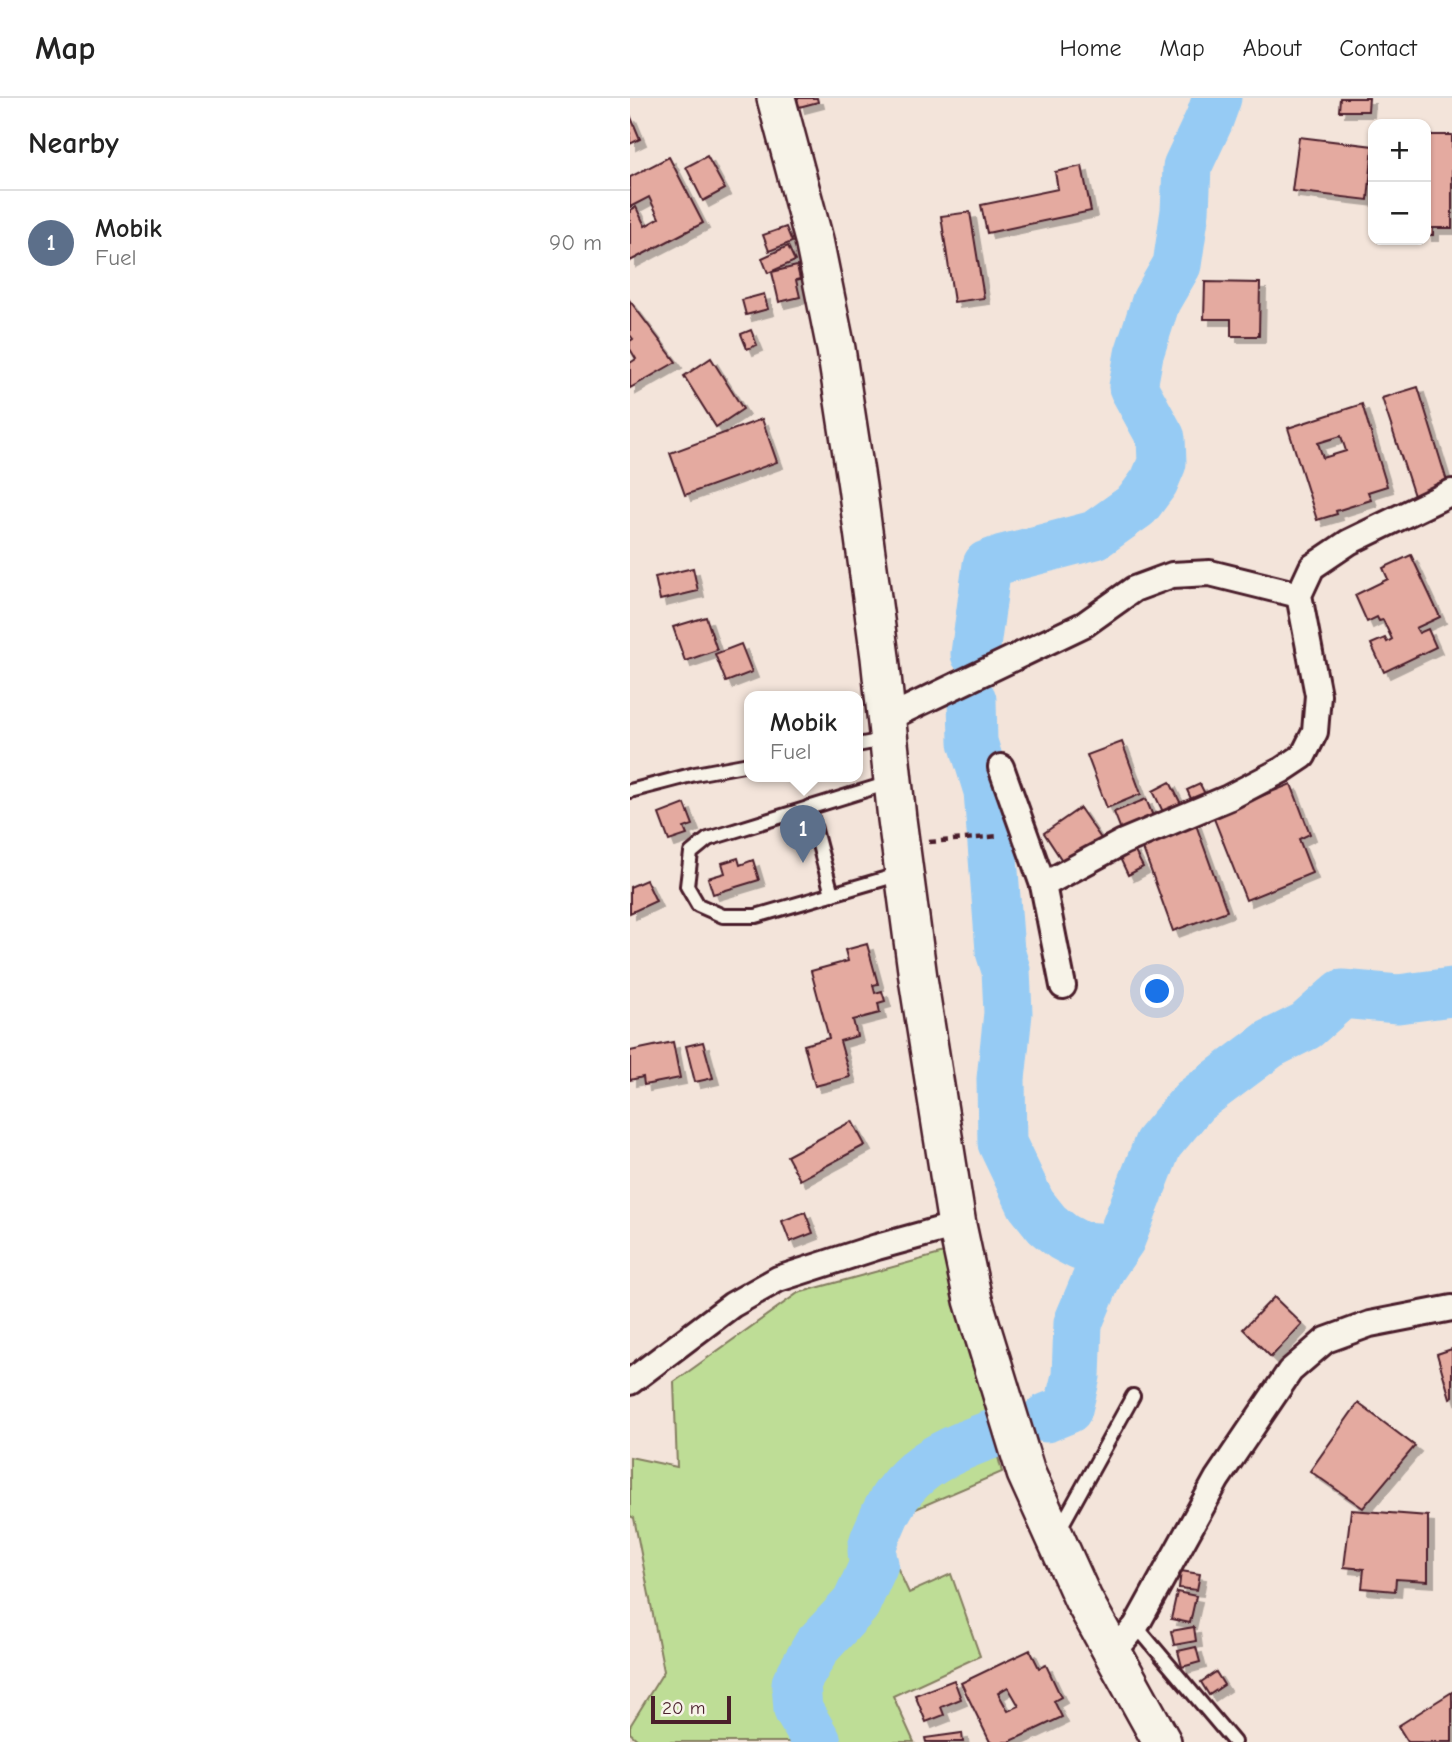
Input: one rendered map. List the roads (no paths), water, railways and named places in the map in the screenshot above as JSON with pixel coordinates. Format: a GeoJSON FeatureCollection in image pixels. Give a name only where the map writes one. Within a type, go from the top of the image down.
{"type":"FeatureCollection","features":[{"type":"Feature","properties":{"kind":"main road"},"geometry":{"type":"LineString","coordinates":[[776,98],[814,240],[836,349],[857,486],[877,734],[893,781],[918,978],[957,1226],[973,1300],[1026,1473],[1083,1599],[1162,1742]]}},
{"type":"Feature","properties":{"kind":"street"},"geometry":{"type":"LineString","coordinates":[[1043,885],[1123,842],[1228,798],[1282,771],[1303,756],[1315,732],[1318,695],[1299,595],[1312,567],[1349,542],[1452,492]]}},
{"type":"Feature","properties":{"kind":"street"},"geometry":{"type":"LineString","coordinates":[[877,734],[1085,624],[1134,589],[1172,575],[1210,573],[1299,595]]}},
{"type":"Feature","properties":{"kind":"street"},"geometry":{"type":"LineString","coordinates":[[1002,767],[1043,885],[1063,986]]}},
{"type":"Feature","properties":{"kind":"street"},"geometry":{"type":"LineString","coordinates":[[630,1382],[732,1305],[778,1279],[877,1247],[957,1226]]}},
{"type":"Feature","properties":{"kind":"street"},"geometry":{"type":"LineString","coordinates":[[1113,1653],[1136,1626],[1217,1479],[1290,1371],[1326,1340],[1370,1324],[1452,1308]]}},
{"type":"Feature","properties":{"kind":"lane"},"geometry":{"type":"LineString","coordinates":[[630,791],[744,765]]}},
{"type":"Feature","properties":{"kind":"lane"},"geometry":{"type":"LineString","coordinates":[[893,781],[708,839],[691,853],[687,886],[698,905],[723,916],[756,915],[904,873]]}},
{"type":"Feature","properties":{"kind":"lane"},"geometry":{"type":"LineString","coordinates":[[809,807],[832,894]]}},
{"type":"Feature","properties":{"kind":"lane"},"geometry":{"type":"LineString","coordinates":[[1055,1537],[1133,1396]]}},
{"type":"Feature","properties":{"kind":"lane"},"geometry":{"type":"LineString","coordinates":[[1136,1626],[1234,1742]]}},
{"type":"Feature","properties":{"kind":"waterway"},"geometry":{"type":"LineString","coordinates":[[975,654],[987,565],[1095,535],[1137,505],[1154,482],[1162,463],[1161,438],[1133,387],[1139,354],[1156,301],[1177,265],[1185,211],[1187,167],[1217,98]]}},
{"type":"Feature","properties":{"kind":"waterway"},"geometry":{"type":"LineString","coordinates":[[972,700],[973,742],[988,791],[1000,951],[1006,970],[1008,1013],[1001,1079],[1002,1143],[1031,1204],[1047,1224],[1080,1246],[1114,1248]]}},
{"type":"Feature","properties":{"kind":"waterway"},"geometry":{"type":"LineString","coordinates":[[1046,1418],[1068,1409],[1076,1376],[1078,1323],[1101,1268],[1121,1239],[1158,1144],[1194,1101],[1270,1044],[1306,1026],[1342,994],[1398,999],[1452,992]]}},
{"type":"Feature","properties":{"kind":"waterway"},"geometry":{"type":"LineString","coordinates":[[817,1742],[798,1710],[796,1683],[817,1646],[856,1604],[874,1564],[873,1544],[889,1506],[899,1491],[924,1467],[955,1449],[990,1435]]}},
{"type":"Feature","properties":{"kind":"place","name":"Mobik"},"geometry":{"type":"Point","coordinates":[803,863]}}]}
